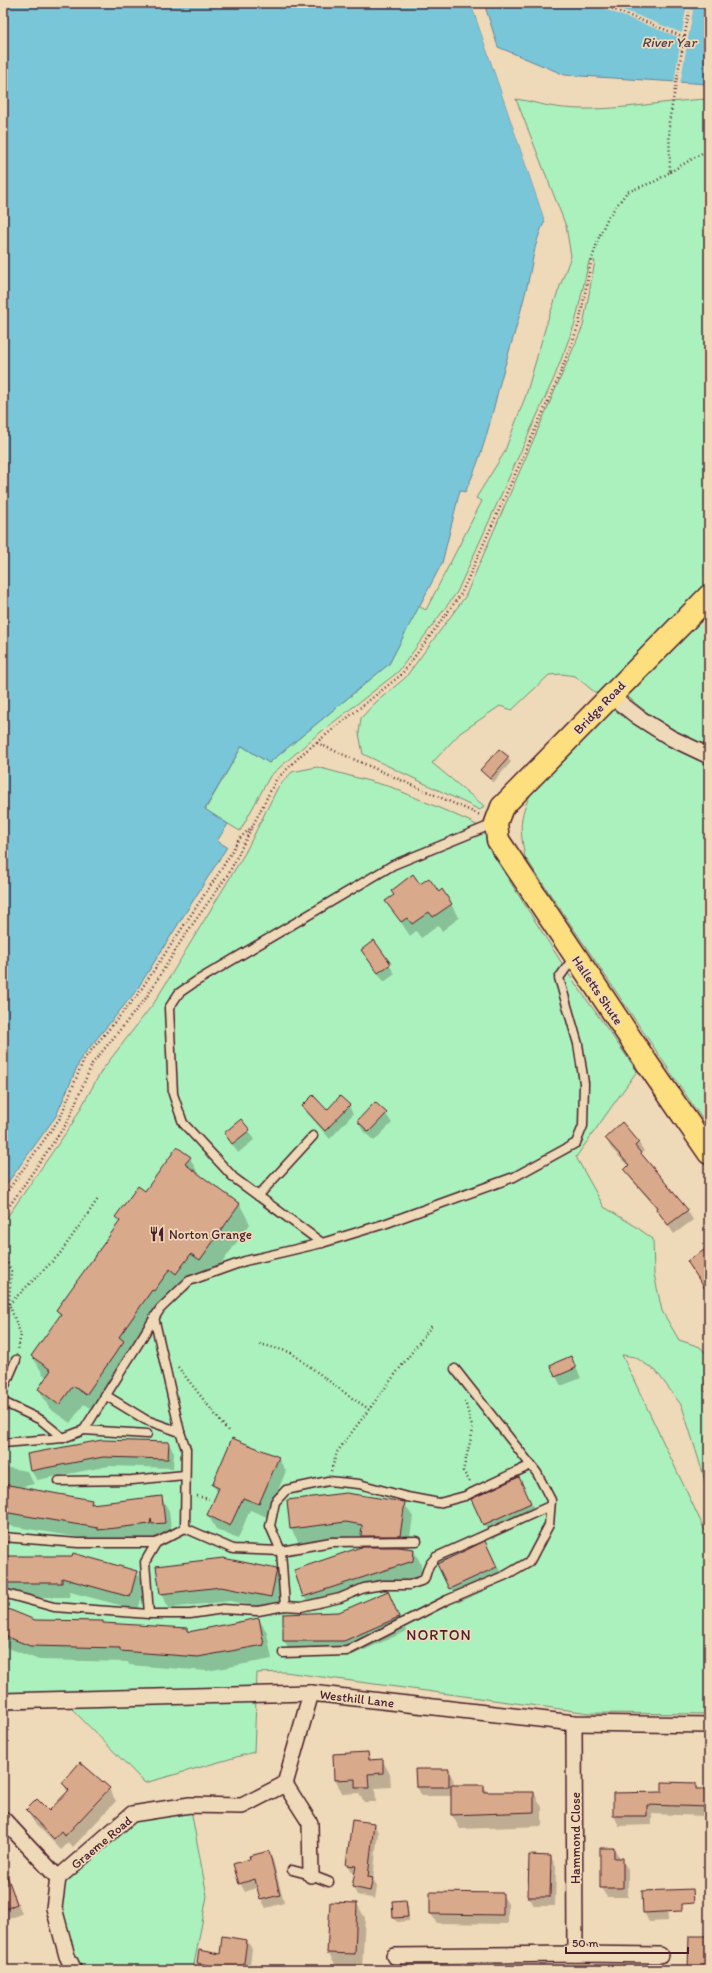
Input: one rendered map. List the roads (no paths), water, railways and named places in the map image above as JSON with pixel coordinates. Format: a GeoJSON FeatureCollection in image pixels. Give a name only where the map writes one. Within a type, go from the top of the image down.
{"type":"FeatureCollection","features":[{"type":"Feature","properties":{"kind":"main road","name":"Bridge Road"},"geometry":{"type":"LineString","coordinates":[[496,823],[502,807],[709,596]]}},
{"type":"Feature","properties":{"kind":"main road","name":"Halletts Shute"},"geometry":{"type":"LineString","coordinates":[[496,823],[498,840],[709,1153]]}},
{"type":"Feature","properties":{"kind":"street"},"geometry":{"type":"LineString","coordinates":[[610,696],[638,717],[671,738],[709,756]]}},
{"type":"Feature","properties":{"kind":"street"},"geometry":{"type":"LineString","coordinates":[[311,1693],[285,1784],[310,1823],[311,1875]]}},
{"type":"Feature","properties":{"kind":"street","name":"Westhill Lane"},"geometry":{"type":"LineString","coordinates":[[3,1701],[311,1693],[574,1723],[709,1725]]}},
{"type":"Feature","properties":{"kind":"street","name":"Hammond Close"},"geometry":{"type":"LineString","coordinates":[[574,1723],[575,1954]]}},
{"type":"Feature","properties":{"kind":"street","name":"Graeme Road"},"geometry":{"type":"LineString","coordinates":[[74,1970],[67,1956],[54,1908],[58,1878],[132,1814],[190,1806],[242,1806],[285,1784]]}},
{"type":"Feature","properties":{"kind":"street"},"geometry":{"type":"LineString","coordinates":[[3,1819],[58,1878]]}},
{"type":"Feature","properties":{"kind":"street"},"geometry":{"type":"LineString","coordinates":[[394,1956],[575,1954],[660,1955]]}},
{"type":"Feature","properties":{"kind":"lane"},"geometry":{"type":"LineString","coordinates":[[322,1243],[234,1178],[183,1123],[172,1094],[170,1008],[179,993],[195,982],[393,865],[496,823]]}},
{"type":"Feature","properties":{"kind":"lane"},"geometry":{"type":"LineString","coordinates":[[84,1430],[160,1309],[189,1281],[245,1261],[322,1243],[384,1224],[514,1176],[576,1143],[583,1126],[584,1083],[578,1044],[559,978],[575,955]]}},
{"type":"Feature","properties":{"kind":"lane"},"geometry":{"type":"LineString","coordinates":[[258,1196],[313,1136]]}},
{"type":"Feature","properties":{"kind":"lane"},"geometry":{"type":"LineString","coordinates":[[154,1318],[180,1432],[186,1449],[185,1528]]}},
{"type":"Feature","properties":{"kind":"lane"},"geometry":{"type":"LineString","coordinates":[[3,1390],[16,1360]]}},
{"type":"Feature","properties":{"kind":"lane"},"geometry":{"type":"LineString","coordinates":[[283,1653],[347,1651],[447,1600],[506,1575],[530,1561],[549,1525],[551,1500],[532,1465],[455,1368]]}},
{"type":"Feature","properties":{"kind":"lane"},"geometry":{"type":"LineString","coordinates":[[105,1395],[146,1420],[180,1432]]}},
{"type":"Feature","properties":{"kind":"lane"},"geometry":{"type":"LineString","coordinates":[[3,1402],[41,1420],[63,1438]]}},
{"type":"Feature","properties":{"kind":"lane"},"geometry":{"type":"LineString","coordinates":[[3,1444],[63,1438],[84,1430],[147,1434]]}},
{"type":"Feature","properties":{"kind":"lane"},"geometry":{"type":"LineString","coordinates":[[285,1606],[281,1551],[270,1526],[275,1502],[286,1490],[316,1485],[328,1481],[359,1484],[407,1497],[439,1503],[476,1491],[532,1465]]}},
{"type":"Feature","properties":{"kind":"lane"},"geometry":{"type":"LineString","coordinates":[[59,1481],[132,1480],[185,1475]]}},
{"type":"Feature","properties":{"kind":"lane"},"geometry":{"type":"LineString","coordinates":[[3,1593],[54,1607],[149,1614],[190,1614],[223,1610],[258,1611],[285,1606],[301,1607],[340,1598],[364,1588],[383,1585],[409,1585],[424,1580],[429,1565],[436,1556],[550,1506]]}},
{"type":"Feature","properties":{"kind":"lane"},"geometry":{"type":"LineString","coordinates":[[3,1537],[78,1543],[156,1543],[185,1528]]}},
{"type":"Feature","properties":{"kind":"lane"},"geometry":{"type":"LineString","coordinates":[[185,1528],[233,1549],[281,1551],[331,1542],[417,1541]]}},
{"type":"Feature","properties":{"kind":"lane"},"geometry":{"type":"LineString","coordinates":[[149,1614],[145,1562],[156,1543]]}},
{"type":"Feature","properties":{"kind":"lane"},"geometry":{"type":"LineString","coordinates":[[292,1870],[329,1882]]}},
{"type":"Feature","properties":{"kind":"water"},"geometry":{"type":"Polygon","coordinates":[[[3,3],[471,3],[545,221],[538,238],[519,316],[477,465],[465,492],[460,490],[442,563],[389,664],[269,763],[242,746],[205,809],[228,824],[217,841],[227,847],[136,991],[81,1058],[56,1116],[3,1189],[3,3]]]}},
{"type":"Feature","properties":{"kind":"water","name":"River Yar"},"geometry":{"type":"Polygon","coordinates":[[[484,3],[709,3],[709,84],[565,75],[498,47],[484,3]]]}},
{"type":"Feature","properties":{"kind":"place","name":"Norton Grange"},"geometry":{"type":"Point","coordinates":[157,1234]}},
{"type":"Feature","properties":{"kind":"district","name":"NORTON"},"geometry":{"type":"Point","coordinates":[439,1635]}}]}
